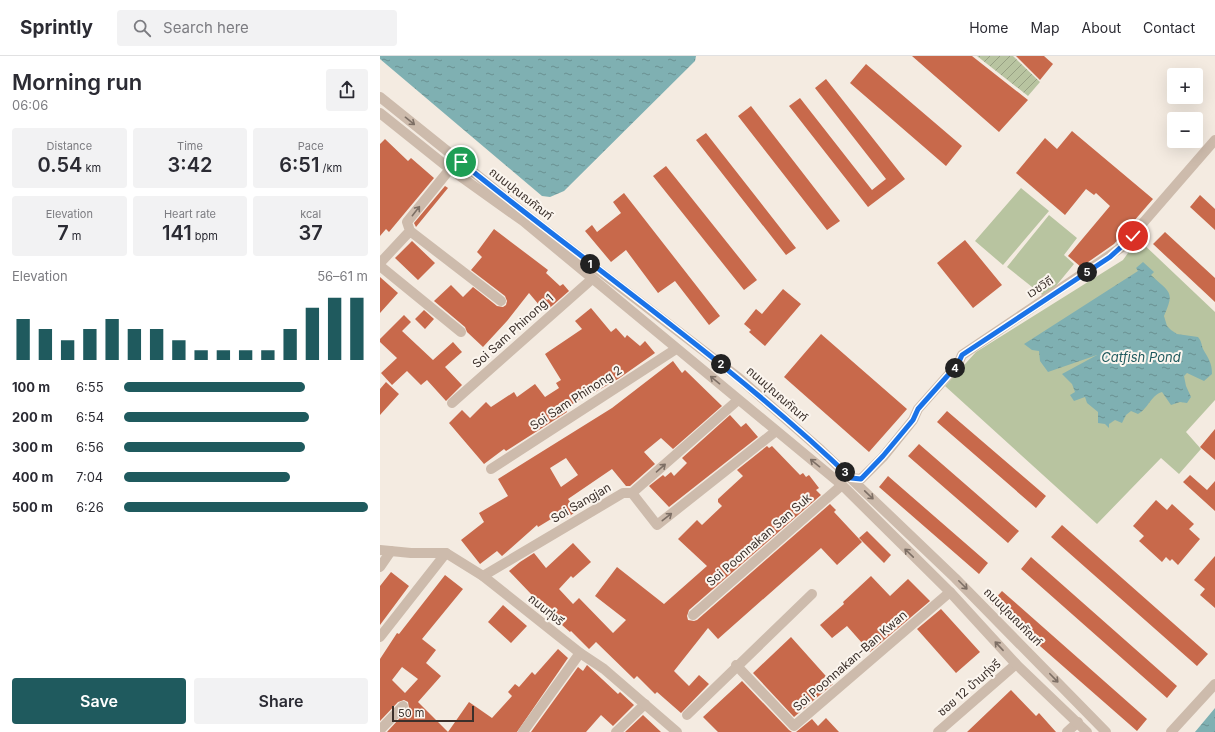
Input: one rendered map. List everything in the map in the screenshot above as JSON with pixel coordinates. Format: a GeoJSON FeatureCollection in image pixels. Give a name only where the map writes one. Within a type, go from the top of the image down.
{"type":"FeatureCollection","features":[{"type":"Feature","properties":{"kind":"street","name":"ถนนปุณณกัณฑ์"},"geometry":{"type":"LineString","coordinates":[[380,97],[533,220],[739,378],[851,478],[955,578],[1106,732]]}},
{"type":"Feature","properties":{"kind":"street"},"geometry":{"type":"LineString","coordinates":[[380,114],[389,104]]}},
{"type":"Feature","properties":{"kind":"street","name":"ถนนปุณณกัณฑ์"},"geometry":{"type":"LineString","coordinates":[[380,114],[450,169],[523,221],[776,432],[842,485],[868,513],[950,592],[1016,664],[1087,732]]}},
{"type":"Feature","properties":{"kind":"street","name":"เวชวิถี"},"geometry":{"type":"LineString","coordinates":[[851,478],[861,479],[883,456],[913,420],[918,409],[958,364],[962,355],[1122,247],[1215,140]]}},
{"type":"Feature","properties":{"kind":"street"},"geometry":{"type":"LineString","coordinates":[[450,169],[407,222],[410,231],[501,302]]}},
{"type":"Feature","properties":{"kind":"street"},"geometry":{"type":"LineString","coordinates":[[410,231],[380,264],[461,332]]}},
{"type":"Feature","properties":{"kind":"street","name":"Soi Sam Phinong 1"},"geometry":{"type":"LineString","coordinates":[[452,403],[592,279]]}},
{"type":"Feature","properties":{"kind":"street","name":"Soi Sam Phinong 2"},"geometry":{"type":"LineString","coordinates":[[491,469],[676,349]]}},
{"type":"Feature","properties":{"kind":"street"},"geometry":{"type":"LineString","coordinates":[[738,400],[632,493],[656,525],[776,432]]}},
{"type":"Feature","properties":{"kind":"street","name":"Soi Poonnakan San Suk"},"geometry":{"type":"LineString","coordinates":[[693,615],[842,485]]}},
{"type":"Feature","properties":{"kind":"street","name":"Soi Sangjan"},"geometry":{"type":"LineString","coordinates":[[482,576],[623,493],[632,493]]}},
{"type":"Feature","properties":{"kind":"street","name":"ถนนทุ่งรี"},"geometry":{"type":"LineString","coordinates":[[380,550],[446,554],[482,576],[580,653],[604,669],[677,732]]}},
{"type":"Feature","properties":{"kind":"street"},"geometry":{"type":"LineString","coordinates":[[380,567],[391,551]]}},
{"type":"Feature","properties":{"kind":"street"},"geometry":{"type":"LineString","coordinates":[[380,636],[446,554]]}},
{"type":"Feature","properties":{"kind":"street","name":"Soi Poonnakan-Ban Kwan"},"geometry":{"type":"LineString","coordinates":[[736,666],[794,726],[950,592]]}},
{"type":"Feature","properties":{"kind":"street"},"geometry":{"type":"LineString","coordinates":[[688,715],[736,666],[812,594]]}},
{"type":"Feature","properties":{"kind":"street","name":"ซอย 12 บ้านทุ่งรี"},"geometry":{"type":"LineString","coordinates":[[938,732],[1029,652]]}},
{"type":"Feature","properties":{"kind":"street"},"geometry":{"type":"LineString","coordinates":[[522,732],[580,653]]}},
{"type":"Feature","properties":{"kind":"street"},"geometry":{"type":"LineString","coordinates":[[1170,732],[1215,684]]}},
{"type":"Feature","properties":{"kind":"street"},"geometry":{"type":"LineString","coordinates":[[616,732],[645,704]]}},
{"type":"Feature","properties":{"kind":"street"},"geometry":{"type":"LineString","coordinates":[[380,730],[403,706]]}},
{"type":"Feature","properties":{"kind":"street"},"geometry":{"type":"LineString","coordinates":[[1067,732],[1078,722]]}},
{"type":"Feature","properties":{"kind":"green space"},"geometry":{"type":"Polygon","coordinates":[[[977,56],[1013,56],[1040,82],[1028,96],[977,56]]]}},
{"type":"Feature","properties":{"kind":"green space"},"geometry":{"type":"Polygon","coordinates":[[[1021,188],[1049,211],[1003,265],[975,241],[1021,188]]]}},
{"type":"Feature","properties":{"kind":"green space"},"geometry":{"type":"Polygon","coordinates":[[[1049,215],[1077,238],[1064,255],[1074,264],[1046,298],[1007,267],[1049,215]]]}},
{"type":"Feature","properties":{"kind":"green space"},"geometry":{"type":"Polygon","coordinates":[[[1138,239],[1215,312],[1215,400],[1186,432],[1201,449],[1179,474],[1161,458],[1097,524],[945,386],[976,352],[1123,260],[1138,239]]]}},
{"type":"Feature","properties":{"kind":"water"},"geometry":{"type":"Polygon","coordinates":[[[380,56],[696,56],[695,61],[564,191],[550,197],[542,196],[380,59],[380,56]]]}},
{"type":"Feature","properties":{"kind":"water","name":"Catfish Pond"},"geometry":{"type":"Polygon","coordinates":[[[1143,262],[1154,272],[1151,275],[1163,285],[1169,293],[1169,302],[1164,316],[1167,326],[1177,334],[1198,337],[1210,363],[1212,374],[1204,381],[1187,373],[1184,376],[1186,386],[1191,397],[1187,403],[1180,402],[1171,405],[1162,392],[1155,396],[1145,409],[1138,414],[1131,411],[1126,415],[1122,423],[1115,420],[1109,424],[1109,428],[1105,424],[1098,423],[1098,412],[1087,403],[1085,397],[1074,401],[1070,395],[1075,392],[1072,384],[1062,374],[1097,355],[1048,372],[1040,361],[1039,351],[1032,350],[1024,344],[1138,271],[1136,268],[1143,262]]]}},
{"type":"Feature","properties":{"kind":"water"},"geometry":{"type":"Polygon","coordinates":[[[1215,708],[1215,732],[1195,732],[1215,708]]]}},
{"type":"Feature","properties":{"kind":"building"},"geometry":{"type":"Polygon","coordinates":[[[912,56],[972,56],[1028,100],[999,132],[912,56]]]}},
{"type":"Feature","properties":{"kind":"building"},"geometry":{"type":"Polygon","coordinates":[[[1016,56],[1044,56],[1053,64],[1040,80],[1016,56]]]}},
{"type":"Feature","properties":{"kind":"building"},"geometry":{"type":"Polygon","coordinates":[[[866,64],[962,146],[946,166],[850,83],[866,64]]]}},
{"type":"Feature","properties":{"kind":"building"},"geometry":{"type":"Polygon","coordinates":[[[826,79],[905,179],[868,207],[789,106],[800,98],[872,190],[886,179],[815,88],[826,79]]]}},
{"type":"Feature","properties":{"kind":"building"},"geometry":{"type":"Polygon","coordinates":[[[751,106],[840,221],[827,230],[738,116],[751,106]]]}},
{"type":"Feature","properties":{"kind":"building"},"geometry":{"type":"Polygon","coordinates":[[[1072,131],[1153,199],[1114,244],[1081,267],[1068,256],[1110,206],[1096,193],[1094,195],[1086,189],[1065,215],[1016,173],[1045,138],[1057,149],[1072,131]]]}},
{"type":"Feature","properties":{"kind":"building"},"geometry":{"type":"Polygon","coordinates":[[[706,133],[796,248],[786,255],[696,140],[706,133]]]}},
{"type":"Feature","properties":{"kind":"building"},"geometry":{"type":"Polygon","coordinates":[[[385,139],[408,161],[411,158],[434,178],[389,232],[386,229],[380,236],[380,144],[385,139]]]}},
{"type":"Feature","properties":{"kind":"building"},"geometry":{"type":"Polygon","coordinates":[[[666,166],[757,280],[744,290],[653,176],[666,166]]]}},
{"type":"Feature","properties":{"kind":"building"},"geometry":{"type":"Polygon","coordinates":[[[445,186],[448,188],[416,227],[414,223],[445,186]]]}},
{"type":"Feature","properties":{"kind":"building"},"geometry":{"type":"Polygon","coordinates":[[[624,193],[720,316],[709,325],[675,281],[658,293],[626,250],[611,262],[585,231],[592,225],[597,232],[621,213],[613,202],[624,193]]]}},
{"type":"Feature","properties":{"kind":"building"},"geometry":{"type":"Polygon","coordinates":[[[1200,195],[1215,209],[1215,230],[1190,207],[1200,195]]]}},
{"type":"Feature","properties":{"kind":"building"},"geometry":{"type":"Polygon","coordinates":[[[494,229],[548,270],[546,273],[560,286],[563,284],[569,291],[545,312],[529,293],[507,321],[483,347],[467,332],[465,327],[434,301],[451,285],[463,297],[473,287],[497,306],[503,307],[506,305],[507,301],[505,296],[471,270],[482,257],[477,252],[494,229]]]}},
{"type":"Feature","properties":{"kind":"building"},"geometry":{"type":"Polygon","coordinates":[[[1165,232],[1215,278],[1215,302],[1153,244],[1165,232]]]}},
{"type":"Feature","properties":{"kind":"building"},"geometry":{"type":"Polygon","coordinates":[[[965,240],[1002,285],[973,308],[937,263],[965,240]]]}},
{"type":"Feature","properties":{"kind":"building"},"geometry":{"type":"Polygon","coordinates":[[[412,241],[435,263],[418,280],[395,258],[412,241]]]}},
{"type":"Feature","properties":{"kind":"building"},"geometry":{"type":"Polygon","coordinates":[[[380,277],[398,293],[380,313],[380,277]]]}},
{"type":"Feature","properties":{"kind":"building"},"geometry":{"type":"Polygon","coordinates":[[[783,289],[801,304],[765,346],[749,332],[751,330],[744,324],[756,309],[762,314],[783,289]]]}},
{"type":"Feature","properties":{"kind":"building"},"geometry":{"type":"Polygon","coordinates":[[[591,308],[611,332],[616,328],[625,338],[627,335],[640,346],[645,341],[655,353],[618,379],[592,394],[591,392],[565,409],[567,412],[506,451],[504,449],[484,464],[449,423],[462,410],[470,418],[486,402],[491,407],[514,392],[517,397],[535,384],[545,397],[559,388],[556,383],[561,380],[545,354],[582,329],[575,321],[591,308]]]}},
{"type":"Feature","properties":{"kind":"building"},"geometry":{"type":"Polygon","coordinates":[[[424,310],[434,319],[425,329],[415,319],[424,310]]]}},
{"type":"Feature","properties":{"kind":"building"},"geometry":{"type":"Polygon","coordinates":[[[404,315],[411,322],[402,331],[433,360],[453,342],[462,352],[445,367],[462,385],[446,401],[427,380],[421,385],[407,371],[392,385],[381,373],[397,358],[380,342],[380,339],[404,315]]]}},
{"type":"Feature","properties":{"kind":"building"},"geometry":{"type":"Polygon","coordinates":[[[821,334],[907,409],[869,452],[784,377],[821,334]]]}},
{"type":"Feature","properties":{"kind":"building"},"geometry":{"type":"Polygon","coordinates":[[[673,361],[682,373],[685,370],[722,406],[673,449],[661,438],[644,452],[655,464],[630,486],[626,486],[612,469],[568,499],[577,511],[565,519],[561,513],[538,527],[537,525],[502,556],[497,551],[480,564],[461,540],[484,522],[479,513],[508,496],[498,479],[612,408],[673,361]],[[566,458],[550,468],[561,487],[578,475],[566,458]]]}},
{"type":"Feature","properties":{"kind":"building"},"geometry":{"type":"Polygon","coordinates":[[[386,382],[399,394],[380,415],[380,389],[386,382]]]}},
{"type":"Feature","properties":{"kind":"building"},"geometry":{"type":"Polygon","coordinates":[[[947,411],[1046,496],[1036,508],[937,422],[947,411]]]}},
{"type":"Feature","properties":{"kind":"building"},"geometry":{"type":"Polygon","coordinates":[[[730,415],[741,427],[746,423],[758,437],[669,507],[649,486],[663,475],[665,477],[671,472],[674,476],[687,463],[682,458],[730,415]]]}},
{"type":"Feature","properties":{"kind":"building"},"geometry":{"type":"Polygon","coordinates":[[[1215,429],[1215,460],[1200,447],[1215,429]]]}},
{"type":"Feature","properties":{"kind":"building"},"geometry":{"type":"Polygon","coordinates":[[[919,444],[1019,531],[1008,543],[908,456],[919,444]]]}},
{"type":"Feature","properties":{"kind":"building"},"geometry":{"type":"Polygon","coordinates":[[[767,446],[769,448],[772,446],[800,475],[803,473],[806,477],[809,475],[819,488],[816,490],[821,495],[689,610],[687,616],[688,620],[697,620],[830,504],[836,510],[834,512],[862,542],[837,565],[821,548],[718,639],[708,628],[674,671],[689,686],[699,675],[709,684],[681,713],[657,692],[655,694],[637,676],[634,679],[596,642],[589,649],[571,631],[570,632],[554,618],[509,571],[534,553],[546,568],[573,543],[591,562],[573,578],[571,576],[559,589],[573,604],[579,598],[613,633],[626,620],[595,596],[617,567],[664,604],[707,566],[678,539],[697,520],[702,525],[722,506],[718,502],[718,499],[743,476],[737,470],[767,446]]]}},
{"type":"Feature","properties":{"kind":"building"},"geometry":{"type":"Polygon","coordinates":[[[1190,475],[1207,490],[1215,481],[1215,511],[1183,482],[1190,475]]]}},
{"type":"Feature","properties":{"kind":"building"},"geometry":{"type":"Polygon","coordinates":[[[888,476],[988,563],[979,574],[879,487],[888,476]]]}},
{"type":"Feature","properties":{"kind":"building"},"geometry":{"type":"Polygon","coordinates":[[[1156,500],[1167,510],[1172,504],[1194,524],[1189,529],[1200,539],[1178,565],[1172,559],[1170,561],[1166,557],[1162,562],[1139,541],[1144,536],[1133,526],[1156,500]]]}},
{"type":"Feature","properties":{"kind":"building"},"geometry":{"type":"Polygon","coordinates":[[[1062,525],[1208,654],[1197,666],[1051,537],[1062,525]]]}},
{"type":"Feature","properties":{"kind":"building"},"geometry":{"type":"Polygon","coordinates":[[[867,531],[891,555],[884,563],[859,538],[867,531]]]}},
{"type":"Feature","properties":{"kind":"building"},"geometry":{"type":"Polygon","coordinates":[[[1215,556],[1215,608],[1200,595],[1205,589],[1194,580],[1215,556]]]}},
{"type":"Feature","properties":{"kind":"building"},"geometry":{"type":"Polygon","coordinates":[[[1031,557],[1177,686],[1167,698],[1021,569],[1031,557]]]}},
{"type":"Feature","properties":{"kind":"building"},"geometry":{"type":"Polygon","coordinates":[[[391,572],[409,586],[380,625],[380,586],[391,572]]]}},
{"type":"Feature","properties":{"kind":"building"},"geometry":{"type":"Polygon","coordinates":[[[445,575],[463,589],[422,639],[436,650],[426,663],[441,676],[418,702],[448,732],[387,732],[409,708],[408,702],[404,700],[398,702],[380,721],[380,659],[397,633],[399,634],[445,575]],[[402,667],[392,680],[405,693],[418,679],[402,667]]]}},
{"type":"Feature","properties":{"kind":"building"},"geometry":{"type":"Polygon","coordinates":[[[871,576],[890,596],[908,579],[930,601],[870,652],[847,626],[832,638],[820,625],[844,604],[843,602],[871,576]]]}},
{"type":"Feature","properties":{"kind":"building"},"geometry":{"type":"Polygon","coordinates":[[[1002,591],[1147,719],[1137,731],[991,603],[1002,591]]]}},
{"type":"Feature","properties":{"kind":"building"},"geometry":{"type":"Polygon","coordinates":[[[503,605],[527,626],[511,643],[488,622],[503,605]]]}},
{"type":"Feature","properties":{"kind":"building"},"geometry":{"type":"Polygon","coordinates":[[[941,609],[980,652],[956,673],[917,629],[941,609]]]}},
{"type":"Feature","properties":{"kind":"building"},"geometry":{"type":"Polygon","coordinates":[[[791,637],[833,684],[794,717],[753,673],[791,637]]]}},
{"type":"Feature","properties":{"kind":"building"},"geometry":{"type":"Polygon","coordinates":[[[558,649],[568,658],[517,732],[448,732],[469,702],[492,718],[512,696],[508,692],[515,684],[519,687],[532,672],[535,675],[558,649]]]}},
{"type":"Feature","properties":{"kind":"building"},"geometry":{"type":"Polygon","coordinates":[[[587,665],[618,694],[620,692],[634,705],[613,726],[601,715],[586,732],[531,732],[578,667],[583,671],[587,665]]]}},
{"type":"Feature","properties":{"kind":"building"},"geometry":{"type":"Polygon","coordinates":[[[742,681],[792,732],[718,732],[703,717],[742,681]]]}},
{"type":"Feature","properties":{"kind":"building"},"geometry":{"type":"Polygon","coordinates":[[[1011,690],[1036,716],[1039,713],[1056,732],[967,732],[1011,690]]]}},
{"type":"Feature","properties":{"kind":"building"},"geometry":{"type":"Polygon","coordinates":[[[643,715],[661,732],[625,732],[643,715]]]}},
{"type":"Feature","properties":{"kind":"building"},"geometry":{"type":"Polygon","coordinates":[[[826,718],[839,732],[796,732],[812,719],[818,726],[826,718]]]}},
{"type":"Feature","properties":{"kind":"route"},"geometry":{"type":"LineString","coordinates":[[461,162],[533,220],[739,378],[851,478],[861,479],[883,456],[913,420],[918,409],[958,364],[962,355],[1003,326],[1110,257],[1133,236]]}}]}
